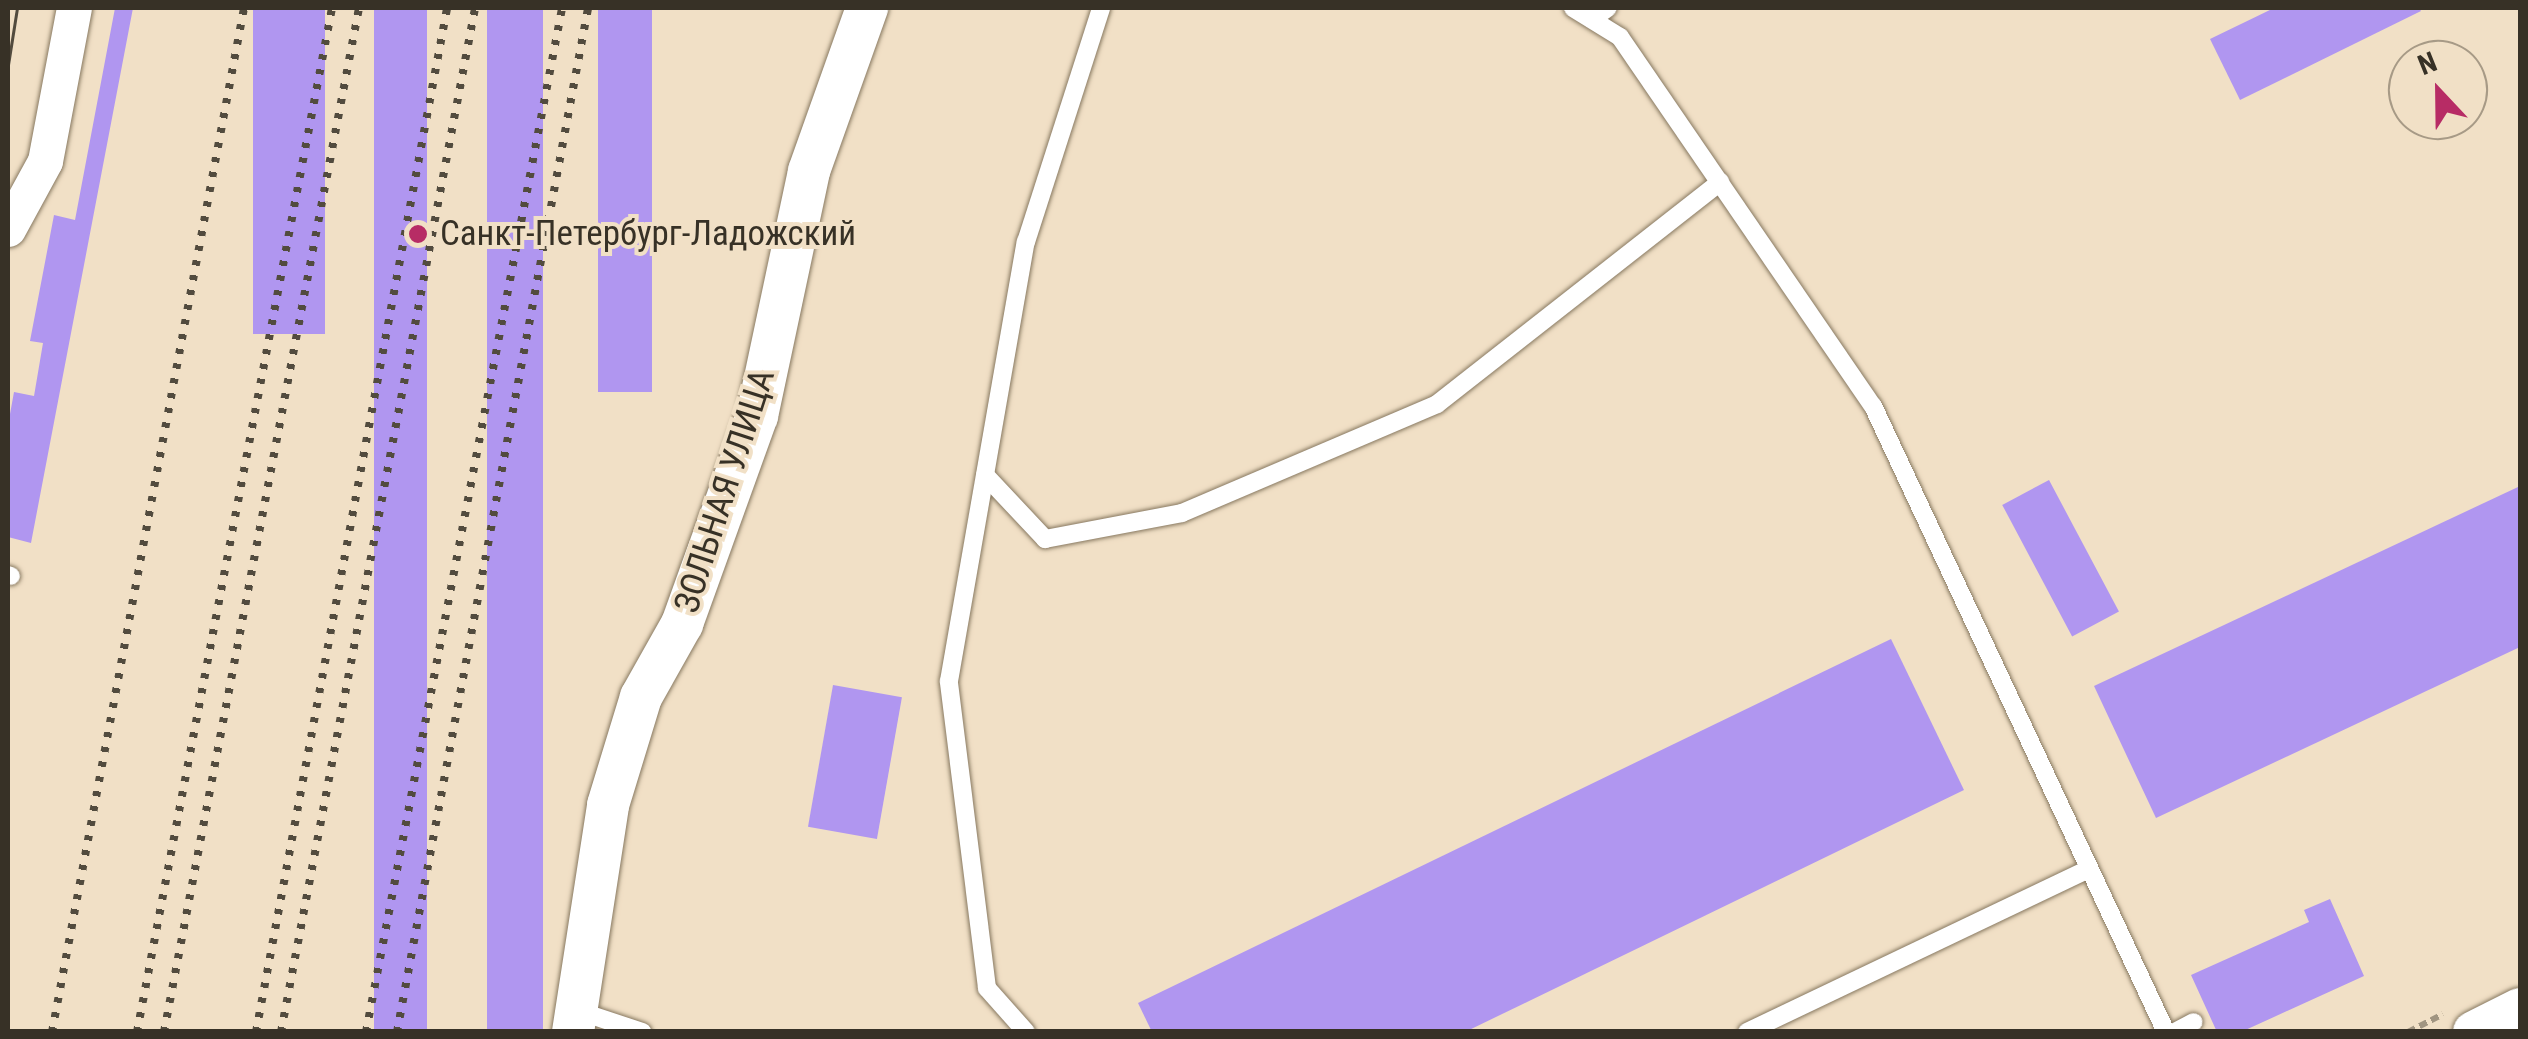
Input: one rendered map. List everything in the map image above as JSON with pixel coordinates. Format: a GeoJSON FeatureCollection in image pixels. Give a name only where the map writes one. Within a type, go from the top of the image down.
{"type":"FeatureCollection","features":[{"type":"Feature","properties":{"kind":"street"},"geometry":{"type":"LineString","coordinates":[[8,228],[45,161],[74,8]]}},
{"type":"Feature","properties":{"kind":"street","name":"ЗОЛЬНАЯ УЛИЦА"},"geometry":{"type":"LineString","coordinates":[[574,1021],[608,805],[641,697],[682,624],[757,416],[810,171],[867,8]]}},
{"type":"Feature","properties":{"kind":"street"},"geometry":{"type":"LineString","coordinates":[[2474,1032],[2520,1009]]}},
{"type":"Feature","properties":{"kind":"lane"},"geometry":{"type":"LineString","coordinates":[[1026,1032],[987,988],[948,681],[1026,242],[1101,8]]}},
{"type":"Feature","properties":{"kind":"lane"},"geometry":{"type":"LineString","coordinates":[[1573,8],[1620,37],[1872,406],[2086,871],[2166,1032]]}},
{"type":"Feature","properties":{"kind":"lane"},"geometry":{"type":"LineString","coordinates":[[1592,19],[1608,8]]}},
{"type":"Feature","properties":{"kind":"lane"},"geometry":{"type":"LineString","coordinates":[[985,475],[1045,539],[1182,514],[1437,404],[1720,182]]}},
{"type":"Feature","properties":{"kind":"lane"},"geometry":{"type":"LineString","coordinates":[[1746,1032],[2086,871]]}},
{"type":"Feature","properties":{"kind":"lane"},"geometry":{"type":"LineString","coordinates":[[574,1021],[642,1032]]}},
{"type":"Feature","properties":{"kind":"lane"},"geometry":{"type":"LineString","coordinates":[[2176,1032],[2194,1022]]}},
{"type":"Feature","properties":{"kind":"building"},"geometry":{"type":"Polygon","coordinates":[[[115,8],[133,8],[31,543],[8,537],[8,425],[14,392],[34,396],[43,343],[30,341],[54,215],[75,220],[115,8]]]}},
{"type":"Feature","properties":{"kind":"building"},"geometry":{"type":"Polygon","coordinates":[[[253,8],[325,8],[325,334],[253,334],[253,8]]]}},
{"type":"Feature","properties":{"kind":"building"},"geometry":{"type":"Polygon","coordinates":[[[374,8],[427,8],[427,1032],[374,1032],[374,8]]]}},
{"type":"Feature","properties":{"kind":"building"},"geometry":{"type":"Polygon","coordinates":[[[487,8],[543,8],[543,1032],[487,1032],[487,8]]]}},
{"type":"Feature","properties":{"kind":"building"},"geometry":{"type":"Polygon","coordinates":[[[598,8],[652,8],[652,392],[598,392],[598,8]]]}},
{"type":"Feature","properties":{"kind":"building"},"geometry":{"type":"Polygon","coordinates":[[[2274,8],[2421,11],[2240,100],[2210,39],[2274,8]]]}},
{"type":"Feature","properties":{"kind":"building"},"geometry":{"type":"Polygon","coordinates":[[[2049,480],[2119,612],[2072,636],[2002,505],[2049,480]]]}},
{"type":"Feature","properties":{"kind":"building"},"geometry":{"type":"Polygon","coordinates":[[[2518,487],[2520,647],[2156,818],[2094,686],[2518,487]]]}},
{"type":"Feature","properties":{"kind":"building"},"geometry":{"type":"Polygon","coordinates":[[[1891,639],[1964,790],[1465,1032],[1152,1032],[1138,1003],[1891,639]]]}},
{"type":"Feature","properties":{"kind":"building"},"geometry":{"type":"Polygon","coordinates":[[[833,685],[902,697],[877,839],[808,827],[833,685]]]}},
{"type":"Feature","properties":{"kind":"building"},"geometry":{"type":"Polygon","coordinates":[[[2330,899],[2364,976],[2241,1032],[2217,1032],[2191,975],[2309,922],[2304,910],[2330,899]]]}},
{"type":"Feature","properties":{"kind":"tram line"},"geometry":{"type":"LineString","coordinates":[[8,65],[17,8]]}},
{"type":"Feature","properties":{"kind":"railway"},"geometry":{"type":"LineString","coordinates":[[52,1032],[244,8]]}},
{"type":"Feature","properties":{"kind":"railway"},"geometry":{"type":"LineString","coordinates":[[137,1032],[332,8]]}},
{"type":"Feature","properties":{"kind":"railway"},"geometry":{"type":"LineString","coordinates":[[164,1032],[359,8]]}},
{"type":"Feature","properties":{"kind":"railway"},"geometry":{"type":"LineString","coordinates":[[256,1032],[447,8]]}},
{"type":"Feature","properties":{"kind":"railway"},"geometry":{"type":"LineString","coordinates":[[281,1032],[475,8]]}},
{"type":"Feature","properties":{"kind":"railway"},"geometry":{"type":"LineString","coordinates":[[366,1032],[562,8]]}},
{"type":"Feature","properties":{"kind":"railway"},"geometry":{"type":"LineString","coordinates":[[397,1032],[588,8]]}},
{"type":"Feature","properties":{"kind":"place","name":"Санкт-Петербург-Ладожский"},"geometry":{"type":"Point","coordinates":[418,234]}}]}
